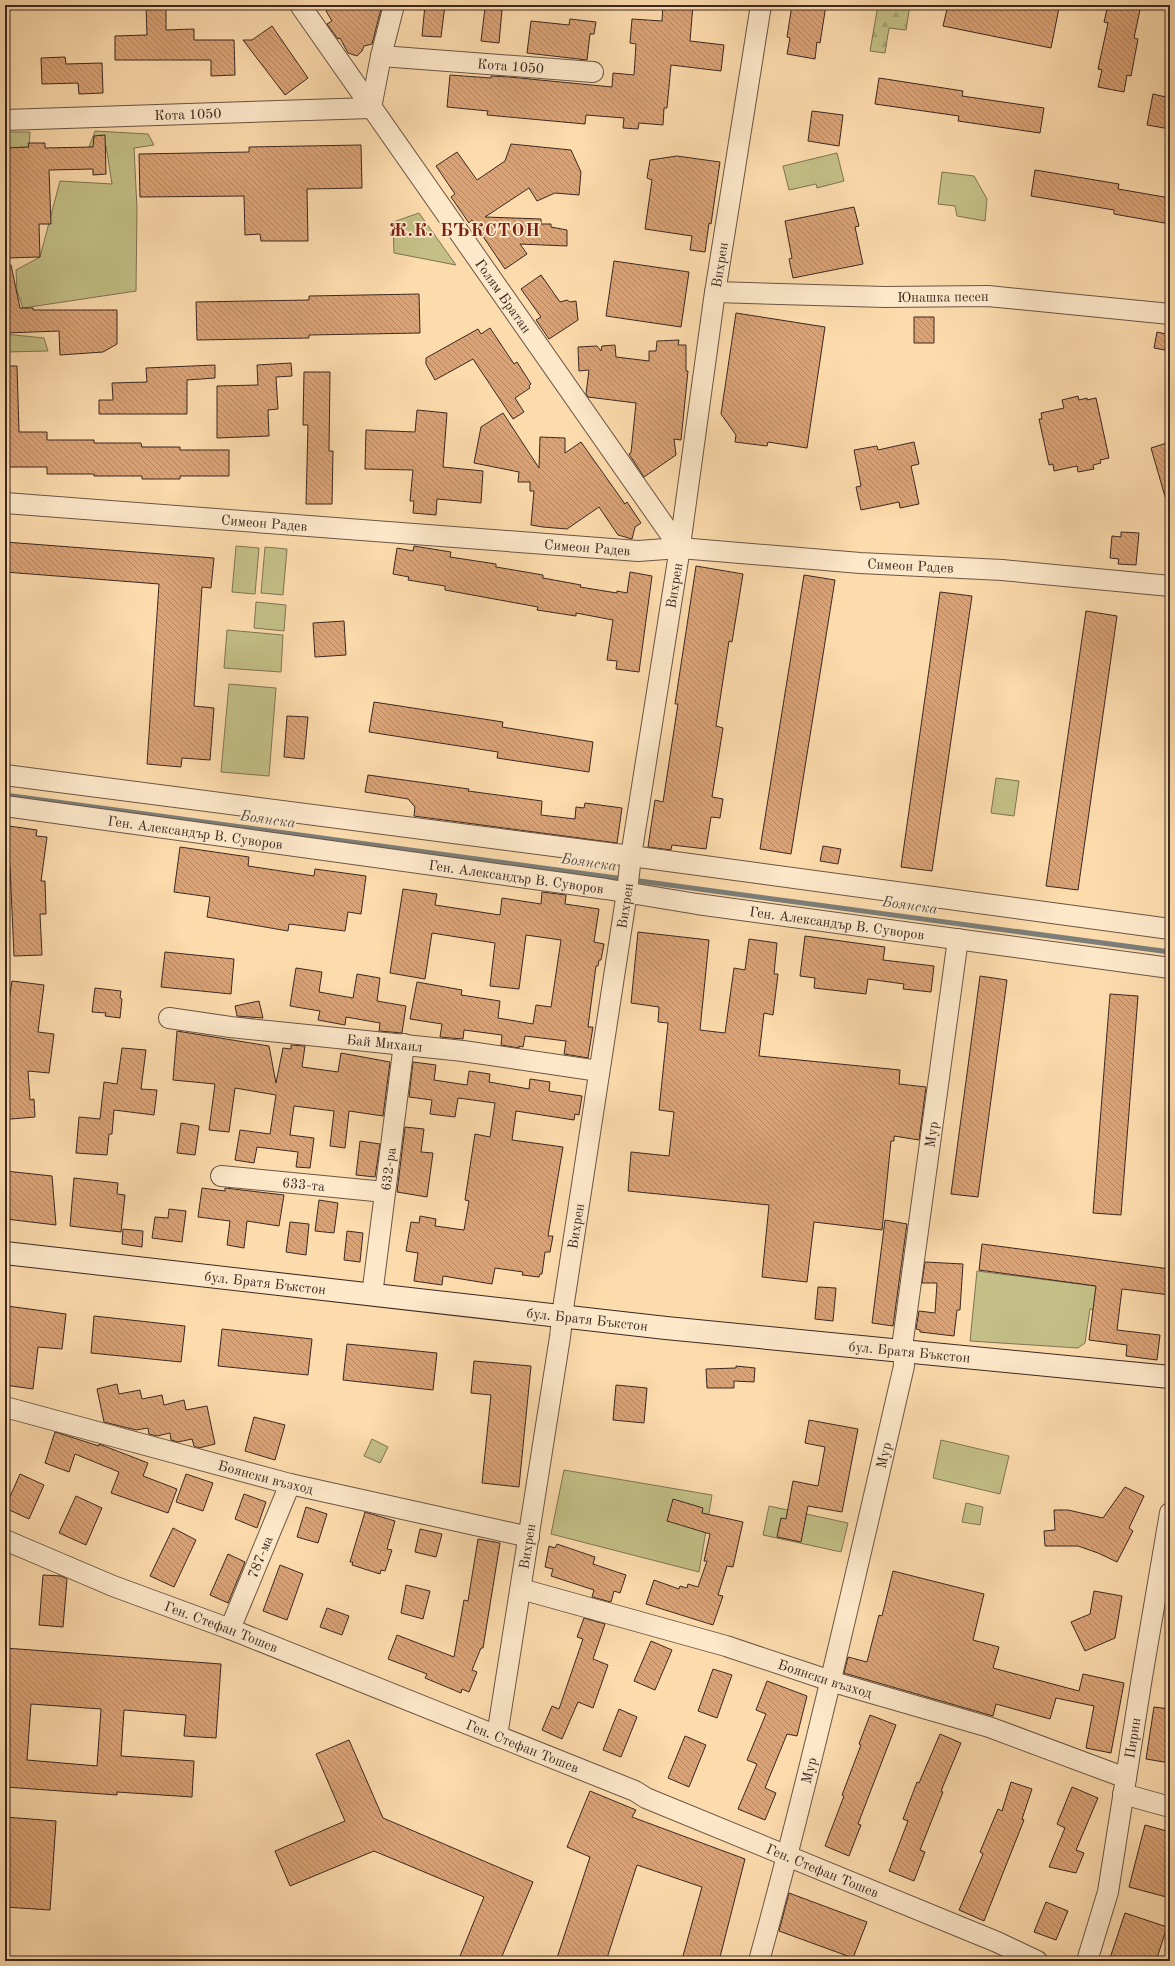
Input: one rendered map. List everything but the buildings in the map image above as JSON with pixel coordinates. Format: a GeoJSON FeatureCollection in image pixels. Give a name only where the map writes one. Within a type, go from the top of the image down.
{"type":"FeatureCollection","features":[{"type":"Feature","properties":{"kind":"street","name":"Голям Братан"},"geometry":{"type":"LineString","coordinates":[[300,5],[680,548]]}},
{"type":"Feature","properties":{"kind":"street"},"geometry":{"type":"LineString","coordinates":[[371,108],[381,56],[394,5]]}},
{"type":"Feature","properties":{"kind":"street","name":"Вихрен"},"geometry":{"type":"LineString","coordinates":[[497,1736],[563,1317],[627,892],[631,856],[680,548],[715,292],[761,5]]}},
{"type":"Feature","properties":{"kind":"street","name":"Кота 1050"},"geometry":{"type":"LineString","coordinates":[[381,56],[593,72]]}},
{"type":"Feature","properties":{"kind":"street","name":"Кота 1050"},"geometry":{"type":"LineString","coordinates":[[5,120],[371,108]]}},
{"type":"Feature","properties":{"kind":"street","name":"Юнашка песен"},"geometry":{"type":"LineString","coordinates":[[715,292],[884,296],[988,296],[1170,314]]}},
{"type":"Feature","properties":{"kind":"street","name":"Симеон Радев"},"geometry":{"type":"LineString","coordinates":[[5,503],[638,550],[680,548],[860,563],[1002,570],[1170,586]]}},
{"type":"Feature","properties":{"kind":"street"},"geometry":{"type":"LineString","coordinates":[[5,775],[631,856],[1170,929]]}},
{"type":"Feature","properties":{"kind":"street","name":"Ген. Александър В. Суворов"},"geometry":{"type":"LineString","coordinates":[[5,806],[627,892],[697,904],[1170,968]]}},
{"type":"Feature","properties":{"kind":"street","name":"Мур"},"geometry":{"type":"LineString","coordinates":[[759,1961],[788,1856],[831,1682],[904,1366],[903,1340],[916,1236],[958,939]]}},
{"type":"Feature","properties":{"kind":"street","name":"Бай Михаил"},"geometry":{"type":"LineString","coordinates":[[169,1018],[230,1026],[404,1044],[600,1071]]}},
{"type":"Feature","properties":{"kind":"street","name":"632-ра"},"geometry":{"type":"LineString","coordinates":[[372,1295],[404,1044]]}},
{"type":"Feature","properties":{"kind":"street","name":"633-та"},"geometry":{"type":"LineString","coordinates":[[221,1176],[385,1192]]}},
{"type":"Feature","properties":{"kind":"street","name":"бул. Братя Бъкстон"},"geometry":{"type":"LineString","coordinates":[[5,1253],[563,1317],[1170,1377]]}},
{"type":"Feature","properties":{"kind":"street","name":"Боянски възход"},"geometry":{"type":"LineString","coordinates":[[5,1407],[290,1484],[529,1537]]}},
{"type":"Feature","properties":{"kind":"street","name":"787-ма"},"geometry":{"type":"LineString","coordinates":[[230,1629],[290,1484]]}},
{"type":"Feature","properties":{"kind":"street","name":"Пирин"},"geometry":{"type":"LineString","coordinates":[[1087,1961],[1108,1892],[1170,1513]]}},
{"type":"Feature","properties":{"kind":"street","name":"Ген. Стефан Тошев"},"geometry":{"type":"LineString","coordinates":[[5,1540],[113,1586],[230,1629],[497,1736],[1014,1950],[1037,1961]]}},
{"type":"Feature","properties":{"kind":"street","name":"Боянски възход"},"geometry":{"type":"LineString","coordinates":[[521,1588],[726,1646],[831,1682],[989,1728],[1125,1786],[1170,1807]]}},
{"type":"Feature","properties":{"kind":"green space"},"geometry":{"type":"Polygon","coordinates":[[[878,5],[910,5],[906,30],[889,28],[885,53],[870,51],[878,5]]]}},
{"type":"Feature","properties":{"kind":"green space"},"geometry":{"type":"Polygon","coordinates":[[[95,131],[148,134],[154,145],[134,148],[137,209],[136,291],[23,308],[17,291],[16,270],[40,257],[60,181],[112,184],[106,146],[89,147],[95,131]]]}},
{"type":"Feature","properties":{"kind":"green space"},"geometry":{"type":"Polygon","coordinates":[[[5,132],[30,132],[29,147],[5,148],[5,132]]]}},
{"type":"Feature","properties":{"kind":"green space"},"geometry":{"type":"Polygon","coordinates":[[[837,153],[844,181],[817,188],[816,184],[789,190],[783,166],[837,153]]]}},
{"type":"Feature","properties":{"kind":"green space"},"geometry":{"type":"Polygon","coordinates":[[[942,172],[974,176],[987,199],[985,221],[957,216],[955,206],[938,204],[942,172]]]}},
{"type":"Feature","properties":{"kind":"green space"},"geometry":{"type":"Polygon","coordinates":[[[419,213],[456,265],[394,253],[393,222],[419,213]]]}},
{"type":"Feature","properties":{"kind":"green space"},"geometry":{"type":"Polygon","coordinates":[[[5,334],[44,338],[48,351],[5,352],[5,334]]]}},
{"type":"Feature","properties":{"kind":"green space"},"geometry":{"type":"Polygon","coordinates":[[[236,546],[259,548],[255,594],[232,592],[236,546]]]}},
{"type":"Feature","properties":{"kind":"green space"},"geometry":{"type":"Polygon","coordinates":[[[265,547],[287,549],[283,595],[261,593],[265,547]]]}},
{"type":"Feature","properties":{"kind":"green space"},"geometry":{"type":"Polygon","coordinates":[[[256,602],[286,605],[284,631],[254,628],[256,602]]]}},
{"type":"Feature","properties":{"kind":"green space"},"geometry":{"type":"Polygon","coordinates":[[[227,630],[283,635],[281,672],[224,668],[227,630]]]}},
{"type":"Feature","properties":{"kind":"green space"},"geometry":{"type":"Polygon","coordinates":[[[229,684],[276,688],[269,776],[221,772],[229,684]]]}},
{"type":"Feature","properties":{"kind":"green space"},"geometry":{"type":"Polygon","coordinates":[[[996,778],[1019,781],[1014,816],[991,813],[996,778]]]}},
{"type":"Feature","properties":{"kind":"green space"},"geometry":{"type":"Polygon","coordinates":[[[977,1271],[1119,1289],[1118,1313],[1090,1309],[1085,1343],[1078,1348],[970,1341],[977,1271]]]}},
{"type":"Feature","properties":{"kind":"green space"},"geometry":{"type":"Polygon","coordinates":[[[372,1439],[388,1447],[380,1463],[364,1456],[372,1439]]]}},
{"type":"Feature","properties":{"kind":"green space"},"geometry":{"type":"Polygon","coordinates":[[[941,1440],[1009,1456],[1000,1494],[933,1478],[941,1440]]]}},
{"type":"Feature","properties":{"kind":"green space"},"geometry":{"type":"Polygon","coordinates":[[[564,1470],[712,1495],[699,1572],[551,1534],[564,1470]]]}},
{"type":"Feature","properties":{"kind":"green space"},"geometry":{"type":"Polygon","coordinates":[[[966,1503],[983,1507],[980,1525],[962,1522],[966,1503]]]}},
{"type":"Feature","properties":{"kind":"green space"},"geometry":{"type":"Polygon","coordinates":[[[769,1506],[848,1523],[841,1552],[763,1535],[769,1506]]]}},
{"type":"Feature","properties":{"kind":"waterway","name":"Боянска"},"geometry":{"type":"LineString","coordinates":[[5,795],[624,879]]}},
{"type":"Feature","properties":{"kind":"waterway","name":"Боянска"},"geometry":{"type":"LineString","coordinates":[[632,880],[1170,952]]}},
{"type":"Feature","properties":{"kind":"district","name":"Ж.К. БЪКСТОН"},"geometry":{"type":"Point","coordinates":[465,230]}}]}
